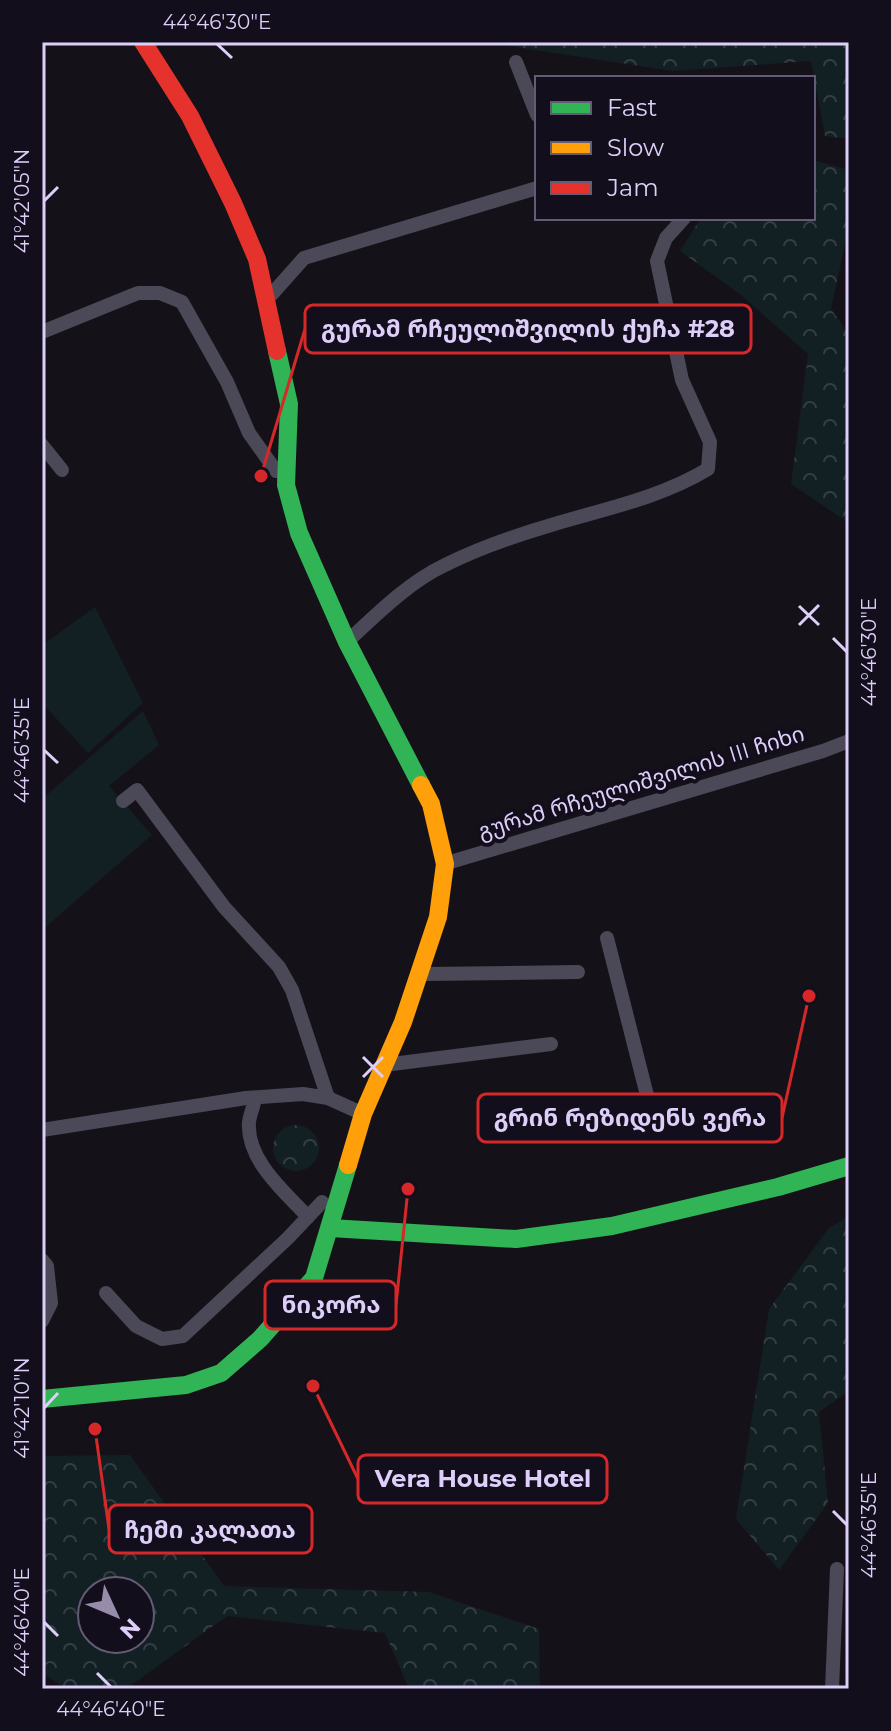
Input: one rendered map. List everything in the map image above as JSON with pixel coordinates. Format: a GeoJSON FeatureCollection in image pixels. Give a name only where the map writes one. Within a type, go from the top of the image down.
{"type":"FeatureCollection","features":[{"type":"Feature","properties":{"kind":"street"},"geometry":{"type":"LineString","coordinates":[[42,1399],[186,1385],[221,1373],[260,1339],[314,1278],[363,1114],[420,974],[438,917],[445,864],[431,804],[347,642],[299,533],[286,485],[289,404],[257,259],[190,116],[143,42]]}},
{"type":"Feature","properties":{"kind":"street"},"geometry":{"type":"LineString","coordinates":[[330,1228],[516,1239],[612,1226],[674,1205],[778,1187],[849,1166]]}},
{"type":"Feature","properties":{"kind":"lane"},"geometry":{"type":"LineString","coordinates":[[516,62],[535,110]]}},
{"type":"Feature","properties":{"kind":"lane"},"geometry":{"type":"LineString","coordinates":[[266,301],[304,258],[535,189]]}},
{"type":"Feature","properties":{"kind":"lane"},"geometry":{"type":"LineString","coordinates":[[347,642],[391,601],[443,565],[546,526],[623,506],[684,483],[708,469],[710,442],[682,380],[657,261],[666,238],[682,220]]}},
{"type":"Feature","properties":{"kind":"lane"},"geometry":{"type":"LineString","coordinates":[[42,332],[138,293],[160,293],[182,302],[227,382],[249,433],[286,485]]}},
{"type":"Feature","properties":{"kind":"lane"},"geometry":{"type":"LineString","coordinates":[[42,445],[62,470]]}},
{"type":"Feature","properties":{"kind":"lane","name":"გურამ რჩეულიშვილის III ჩიხი"},"geometry":{"type":"LineString","coordinates":[[445,864],[808,756],[849,741]]}},
{"type":"Feature","properties":{"kind":"lane"},"geometry":{"type":"LineString","coordinates":[[123,801],[137,790],[224,907],[279,967],[292,990],[328,1098]]}},
{"type":"Feature","properties":{"kind":"lane"},"geometry":{"type":"LineString","coordinates":[[607,938],[652,1115]]}},
{"type":"Feature","properties":{"kind":"lane"},"geometry":{"type":"LineString","coordinates":[[420,974],[578,972]]}},
{"type":"Feature","properties":{"kind":"lane"},"geometry":{"type":"LineString","coordinates":[[384,1065],[551,1044]]}},
{"type":"Feature","properties":{"kind":"lane"},"geometry":{"type":"LineString","coordinates":[[42,1130],[255,1098],[303,1094],[328,1098],[363,1114]]}},
{"type":"Feature","properties":{"kind":"lane"},"geometry":{"type":"LineString","coordinates":[[255,1098],[249,1124],[253,1145],[265,1169],[308,1217]]}},
{"type":"Feature","properties":{"kind":"lane"},"geometry":{"type":"LineString","coordinates":[[106,1293],[136,1326],[162,1339],[183,1336],[345,1178]]}},
{"type":"Feature","properties":{"kind":"lane"},"geometry":{"type":"LineString","coordinates":[[42,1260],[47,1266],[51,1303],[42,1321]]}},
{"type":"Feature","properties":{"kind":"lane"},"geometry":{"type":"LineString","coordinates":[[832,1689],[837,1569]]}},
{"type":"Feature","properties":{"kind":"green space"},"geometry":{"type":"Polygon","coordinates":[[[506,42],[849,42],[849,139],[825,136],[811,61],[673,71],[509,46],[506,42]]]}},
{"type":"Feature","properties":{"kind":"green space"},"geometry":{"type":"Polygon","coordinates":[[[815,161],[849,170],[849,226],[831,309],[849,335],[849,523],[791,484],[808,354],[740,294],[680,251],[700,220],[815,220],[815,161]]]}},
{"type":"Feature","properties":{"kind":"green space"},"geometry":{"type":"Polygon","coordinates":[[[95,607],[143,703],[88,753],[42,703],[42,645],[95,607]]]}},
{"type":"Feature","properties":{"kind":"green space"},"geometry":{"type":"Polygon","coordinates":[[[143,711],[159,745],[109,786],[152,835],[42,930],[42,799],[143,711]]]}},
{"type":"Feature","properties":{"kind":"green space"},"geometry":{"type":"Polygon","coordinates":[[[296,1125],[312,1132],[319,1148],[312,1164],[296,1171],[280,1164],[273,1148],[280,1132],[296,1125]]]}},
{"type":"Feature","properties":{"kind":"green space"},"geometry":{"type":"Polygon","coordinates":[[[849,1216],[849,1391],[819,1412],[828,1503],[779,1570],[736,1519],[769,1309],[829,1228],[849,1216]]]}},
{"type":"Feature","properties":{"kind":"green space"},"geometry":{"type":"Polygon","coordinates":[[[130,1455],[224,1586],[429,1592],[539,1629],[540,1689],[409,1689],[385,1633],[227,1616],[126,1689],[67,1689],[42,1673],[42,1456],[130,1455]]]}},
{"type":"Feature","properties":{"kind":"traffic: fast"},"geometry":{"type":"LineString","coordinates":[[277,351],[289,404],[286,485],[299,533],[347,642],[421,785]]}},
{"type":"Feature","properties":{"kind":"traffic: fast"},"geometry":{"type":"LineString","coordinates":[[42,1399],[186,1385],[221,1373],[260,1339],[314,1278],[348,1165]]}},
{"type":"Feature","properties":{"kind":"traffic: fast"},"geometry":{"type":"LineString","coordinates":[[330,1228],[516,1239],[612,1226],[778,1187],[849,1166]]}},
{"type":"Feature","properties":{"kind":"traffic: slow"},"geometry":{"type":"LineString","coordinates":[[348,1165],[363,1114],[403,1022],[438,917],[445,864],[431,804],[421,785]]}},
{"type":"Feature","properties":{"kind":"traffic: jam"},"geometry":{"type":"LineString","coordinates":[[143,42],[190,116],[233,203],[257,259],[277,351]]}},
{"type":"Feature","properties":{"kind":"place","name":"გურამ რჩეულიშვილის ქუჩა #28"},"geometry":{"type":"Point","coordinates":[261,476]}},
{"type":"Feature","properties":{"kind":"place","name":"გრინ რეზიდენს ვერა"},"geometry":{"type":"Point","coordinates":[809,996]}},
{"type":"Feature","properties":{"kind":"place","name":"ნიკორა"},"geometry":{"type":"Point","coordinates":[408,1189]}},
{"type":"Feature","properties":{"kind":"place","name":"Vera House Hotel"},"geometry":{"type":"Point","coordinates":[313,1386]}},
{"type":"Feature","properties":{"kind":"place","name":"ჩემი კალათა"},"geometry":{"type":"Point","coordinates":[95,1429]}}]}
